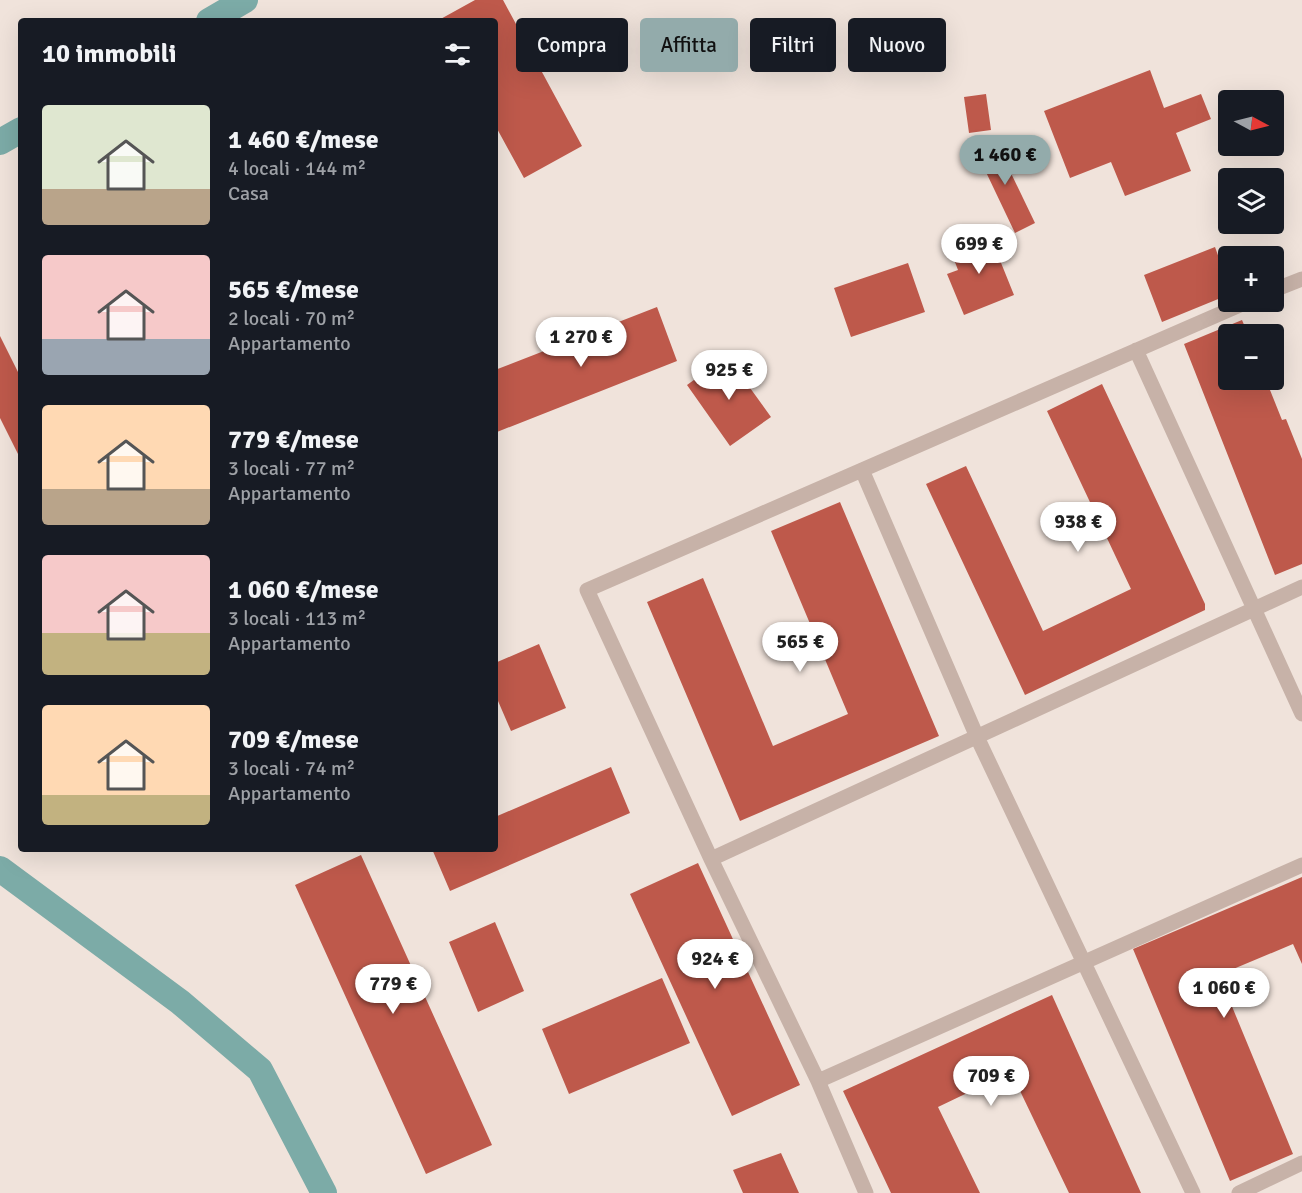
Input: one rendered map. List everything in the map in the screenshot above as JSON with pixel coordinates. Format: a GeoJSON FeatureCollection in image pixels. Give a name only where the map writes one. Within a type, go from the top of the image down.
{"type":"FeatureCollection","features":[{"type":"Feature","properties":{"kind":"lane"},"geometry":{"type":"LineString","coordinates":[[1284,286],[1302,279]]}},
{"type":"Feature","properties":{"kind":"lane"},"geometry":{"type":"LineString","coordinates":[[866,1193],[818,1082],[711,859],[587,590],[1224,312]]}},
{"type":"Feature","properties":{"kind":"lane"},"geometry":{"type":"LineString","coordinates":[[1136,350],[1302,714]]}},
{"type":"Feature","properties":{"kind":"lane"},"geometry":{"type":"LineString","coordinates":[[862,470],[977,737],[1193,1193]]}},
{"type":"Feature","properties":{"kind":"lane"},"geometry":{"type":"LineString","coordinates":[[711,859],[1302,587]]}},
{"type":"Feature","properties":{"kind":"lane"},"geometry":{"type":"LineString","coordinates":[[818,1082],[1302,865]]}},
{"type":"Feature","properties":{"kind":"lane"},"geometry":{"type":"LineString","coordinates":[[1239,1193],[1302,1164]]}},
{"type":"Feature","properties":{"kind":"building"},"geometry":{"type":"Polygon","coordinates":[[[475,0],[503,0],[516,24],[516,72],[542,72],[582,146],[524,178],[498,130],[498,18],[442,18],[475,0]]]}},
{"type":"Feature","properties":{"kind":"building"},"geometry":{"type":"Polygon","coordinates":[[[1150,70],[1164,108],[1201,94],[1211,119],[1176,133],[1191,171],[1125,196],[1111,162],[1070,178],[1044,111],[1150,70]]]}},
{"type":"Feature","properties":{"kind":"building"},"geometry":{"type":"Polygon","coordinates":[[[986,94],[991,130],[969,133],[964,97],[986,94]]]}},
{"type":"Feature","properties":{"kind":"building"},"geometry":{"type":"Polygon","coordinates":[[[995,140],[1035,223],[1015,233],[975,149],[995,140]]]}},
{"type":"Feature","properties":{"kind":"building"},"geometry":{"type":"Polygon","coordinates":[[[989,233],[1014,295],[964,315],[947,274],[958,270],[950,249],[989,233]]]}},
{"type":"Feature","properties":{"kind":"building"},"geometry":{"type":"Polygon","coordinates":[[[1215,247],[1218,255],[1218,299],[1162,322],[1144,275],[1215,247]]]}},
{"type":"Feature","properties":{"kind":"building"},"geometry":{"type":"Polygon","coordinates":[[[908,263],[925,312],[851,337],[834,288],[908,263]]]}},
{"type":"Feature","properties":{"kind":"building"},"geometry":{"type":"Polygon","coordinates":[[[657,307],[677,361],[498,432],[498,369],[657,307]]]}},
{"type":"Feature","properties":{"kind":"building"},"geometry":{"type":"Polygon","coordinates":[[[1242,320],[1244,324],[1232,324],[1242,320]]]}},
{"type":"Feature","properties":{"kind":"building"},"geometry":{"type":"Polygon","coordinates":[[[1218,330],[1218,390],[1270,390],[1282,420],[1286,419],[1302,459],[1302,564],[1275,575],[1184,344],[1218,330]]]}},
{"type":"Feature","properties":{"kind":"building"},"geometry":{"type":"Polygon","coordinates":[[[0,336],[18,372],[18,454],[0,418],[0,336]]]}},
{"type":"Feature","properties":{"kind":"building"},"geometry":{"type":"Polygon","coordinates":[[[727,356],[771,417],[730,446],[687,385],[727,356]]]}},
{"type":"Feature","properties":{"kind":"building"},"geometry":{"type":"Polygon","coordinates":[[[1102,384],[1205,604],[1205,610],[1025,695],[926,484],[966,466],[1043,631],[1131,589],[1047,411],[1102,384]]]}},
{"type":"Feature","properties":{"kind":"building"},"geometry":{"type":"Polygon","coordinates":[[[840,502],[939,736],[740,821],[647,602],[703,578],[773,746],[848,714],[771,531],[840,502]]]}},
{"type":"Feature","properties":{"kind":"building"},"geometry":{"type":"Polygon","coordinates":[[[539,644],[566,708],[511,731],[498,701],[498,662],[539,644]]]}},
{"type":"Feature","properties":{"kind":"building"},"geometry":{"type":"Polygon","coordinates":[[[611,767],[630,813],[450,891],[433,852],[498,852],[498,816],[611,767]]]}},
{"type":"Feature","properties":{"kind":"building"},"geometry":{"type":"Polygon","coordinates":[[[361,855],[492,1145],[426,1174],[295,885],[361,855]]]}},
{"type":"Feature","properties":{"kind":"building"},"geometry":{"type":"Polygon","coordinates":[[[698,863],[800,1085],[732,1116],[630,894],[698,863]]]}},
{"type":"Feature","properties":{"kind":"building"},"geometry":{"type":"Polygon","coordinates":[[[1302,877],[1302,964],[1293,944],[1219,975],[1293,1154],[1230,1181],[1133,949],[1302,877]]]}},
{"type":"Feature","properties":{"kind":"building"},"geometry":{"type":"Polygon","coordinates":[[[495,922],[524,991],[478,1012],[449,942],[495,922]]]}},
{"type":"Feature","properties":{"kind":"building"},"geometry":{"type":"Polygon","coordinates":[[[662,978],[690,1043],[569,1094],[542,1029],[662,978]]]}},
{"type":"Feature","properties":{"kind":"building"},"geometry":{"type":"Polygon","coordinates":[[[1052,995],[1141,1193],[1069,1193],[1011,1072],[938,1107],[980,1193],[891,1193],[843,1091],[1052,995]]]}},
{"type":"Feature","properties":{"kind":"building"},"geometry":{"type":"Polygon","coordinates":[[[781,1153],[799,1193],[743,1193],[733,1170],[781,1153]]]}},
{"type":"Feature","properties":{"kind":"waterway"},"geometry":{"type":"LineString","coordinates":[[214,18],[245,0]]}},
{"type":"Feature","properties":{"kind":"waterway"},"geometry":{"type":"LineString","coordinates":[[0,142],[18,132]]}},
{"type":"Feature","properties":{"kind":"waterway"},"geometry":{"type":"LineString","coordinates":[[0,869],[180,1002],[260,1070],[324,1193]]}}]}
